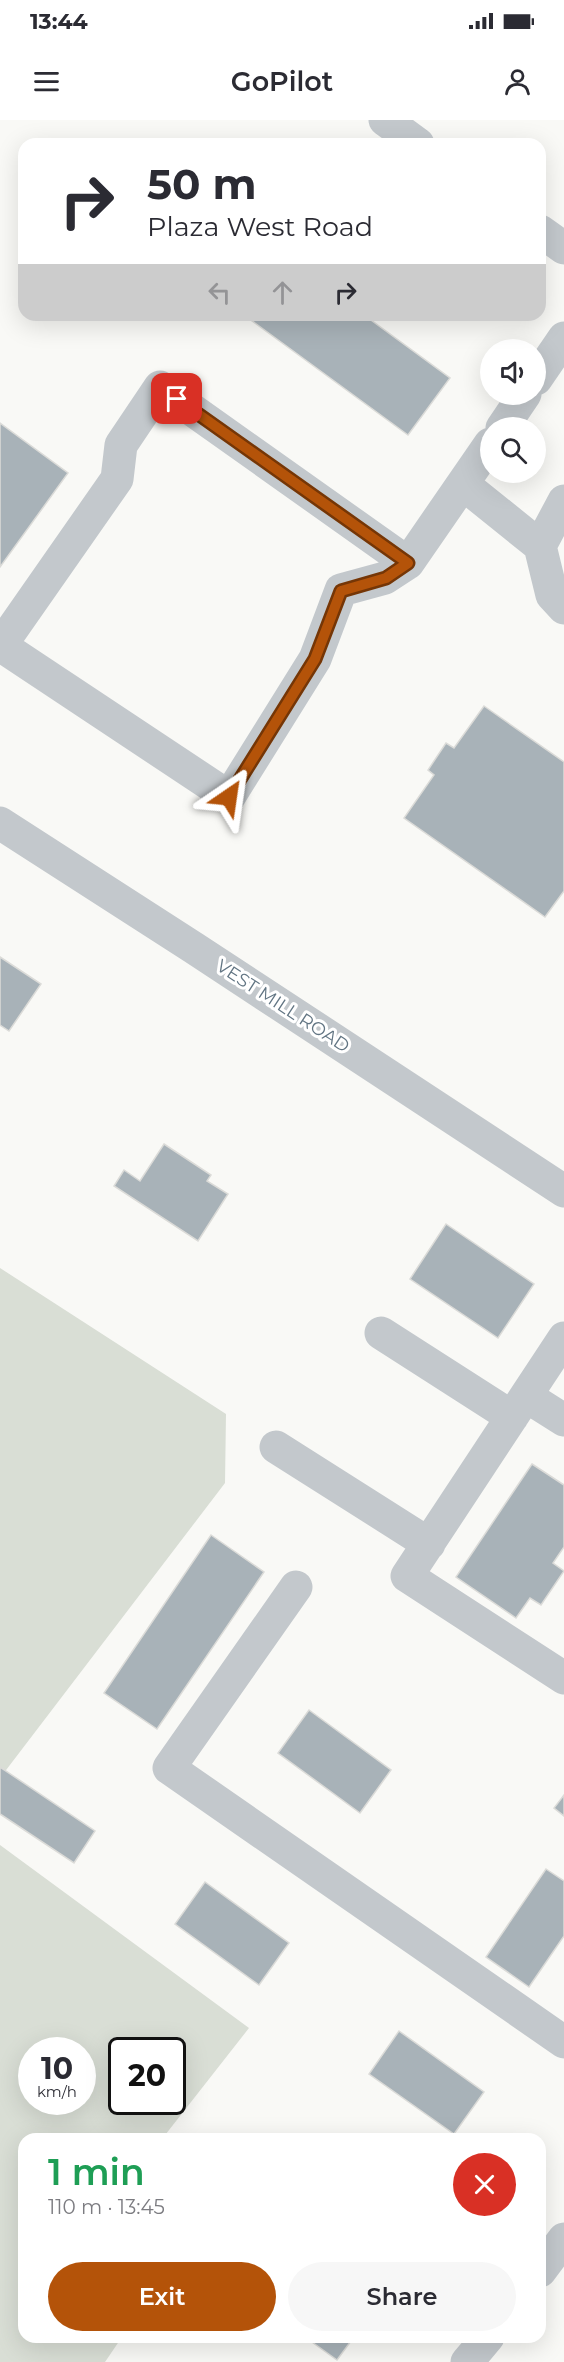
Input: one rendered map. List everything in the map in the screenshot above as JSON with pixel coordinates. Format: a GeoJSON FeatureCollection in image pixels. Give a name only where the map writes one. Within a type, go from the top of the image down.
{"type":"FeatureCollection","features":[{"type":"Feature","properties":{"kind":"street"},"geometry":{"type":"LineString","coordinates":[[385,120],[410,138]]}},
{"type":"Feature","properties":{"kind":"street"},"geometry":{"type":"LineString","coordinates":[[546,235],[564,248]]}},
{"type":"Feature","properties":{"kind":"street"},"geometry":{"type":"LineString","coordinates":[[546,364],[564,338]]}},
{"type":"Feature","properties":{"kind":"street"},"geometry":{"type":"LineString","coordinates":[[408,563],[160,387],[121,446],[117,479],[0,645],[229,797],[315,659],[341,591],[386,578],[408,563],[480,459]]}},
{"type":"Feature","properties":{"kind":"street"},"geometry":{"type":"LineString","coordinates":[[463,484],[540,546],[552,595],[564,608]]}},
{"type":"Feature","properties":{"kind":"street"},"geometry":{"type":"LineString","coordinates":[[540,546],[564,501]]}},
{"type":"Feature","properties":{"kind":"street","name":"VEST MILL ROAD"},"geometry":{"type":"LineString","coordinates":[[0,824],[194,948],[564,1191]]}},
{"type":"Feature","properties":{"kind":"street"},"geometry":{"type":"LineString","coordinates":[[381,1333],[519,1407],[564,1420]]}},
{"type":"Feature","properties":{"kind":"street"},"geometry":{"type":"LineString","coordinates":[[564,1338],[407,1576],[564,1678]]}},
{"type":"Feature","properties":{"kind":"street"},"geometry":{"type":"LineString","coordinates":[[276,1447],[429,1544]]}},
{"type":"Feature","properties":{"kind":"street"},"geometry":{"type":"LineString","coordinates":[[296,1587],[169,1768],[564,2042]]}},
{"type":"Feature","properties":{"kind":"street"},"geometry":{"type":"LineString","coordinates":[[546,2263],[564,2240]]}},
{"type":"Feature","properties":{"kind":"street"},"geometry":{"type":"LineString","coordinates":[[467,2362],[483,2343]]}},
{"type":"Feature","properties":{"kind":"shaded area"},"geometry":{"type":"Polygon","coordinates":[[[0,1268],[226,1414],[225,1483],[0,1778],[0,1268]]]}},
{"type":"Feature","properties":{"kind":"shaded area"},"geometry":{"type":"Polygon","coordinates":[[[0,1845],[249,2028],[186,2108],[186,2037],[108,2037],[108,2115],[181,2115],[167,2133],[18,2133],[18,2343],[118,2343],[105,2362],[0,2362],[0,1845]]]}},
{"type":"Feature","properties":{"kind":"building"},"geometry":{"type":"Polygon","coordinates":[[[252,321],[372,321],[450,378],[408,435],[252,321]]]}},
{"type":"Feature","properties":{"kind":"building"},"geometry":{"type":"Polygon","coordinates":[[[0,423],[68,473],[0,567],[0,423]]]}},
{"type":"Feature","properties":{"kind":"building"},"geometry":{"type":"Polygon","coordinates":[[[484,706],[564,762],[564,891],[545,917],[404,818],[434,775],[428,770],[446,743],[454,748],[484,706]]]}},
{"type":"Feature","properties":{"kind":"building"},"geometry":{"type":"Polygon","coordinates":[[[0,957],[41,984],[9,1031],[0,1025],[0,957]]]}},
{"type":"Feature","properties":{"kind":"building"},"geometry":{"type":"Polygon","coordinates":[[[164,1144],[211,1175],[207,1181],[228,1194],[198,1241],[114,1186],[124,1170],[140,1181],[164,1144]]]}},
{"type":"Feature","properties":{"kind":"building"},"geometry":{"type":"Polygon","coordinates":[[[446,1224],[534,1284],[498,1338],[410,1279],[446,1224]]]}},
{"type":"Feature","properties":{"kind":"building"},"geometry":{"type":"Polygon","coordinates":[[[532,1464],[564,1485],[564,1547],[553,1563],[564,1571],[541,1605],[530,1598],[516,1618],[456,1577],[532,1464]]]}},
{"type":"Feature","properties":{"kind":"building"},"geometry":{"type":"Polygon","coordinates":[[[211,1535],[264,1572],[157,1729],[104,1693],[211,1535]]]}},
{"type":"Feature","properties":{"kind":"building"},"geometry":{"type":"Polygon","coordinates":[[[309,1710],[391,1770],[360,1813],[278,1753],[309,1710]]]}},
{"type":"Feature","properties":{"kind":"building"},"geometry":{"type":"Polygon","coordinates":[[[0,1767],[95,1831],[74,1863],[0,1814],[0,1767]]]}},
{"type":"Feature","properties":{"kind":"building"},"geometry":{"type":"Polygon","coordinates":[[[564,1795],[564,1816],[554,1808],[564,1795]]]}},
{"type":"Feature","properties":{"kind":"building"},"geometry":{"type":"Polygon","coordinates":[[[546,1869],[564,1881],[564,1936],[529,1987],[486,1957],[546,1869]]]}},
{"type":"Feature","properties":{"kind":"building"},"geometry":{"type":"Polygon","coordinates":[[[205,1882],[289,1943],[259,1985],[175,1924],[205,1882]]]}},
{"type":"Feature","properties":{"kind":"building"},"geometry":{"type":"Polygon","coordinates":[[[399,2031],[484,2092],[453,2133],[369,2074],[399,2031]]]}},
{"type":"Feature","properties":{"kind":"building"},"geometry":{"type":"Polygon","coordinates":[[[313,2343],[350,2343],[337,2360],[313,2343]]]}},
{"type":"Feature","properties":{"kind":"route"},"geometry":{"type":"LineString","coordinates":[[177,399],[408,563],[386,578],[341,591],[315,659],[229,797]]}}]}
